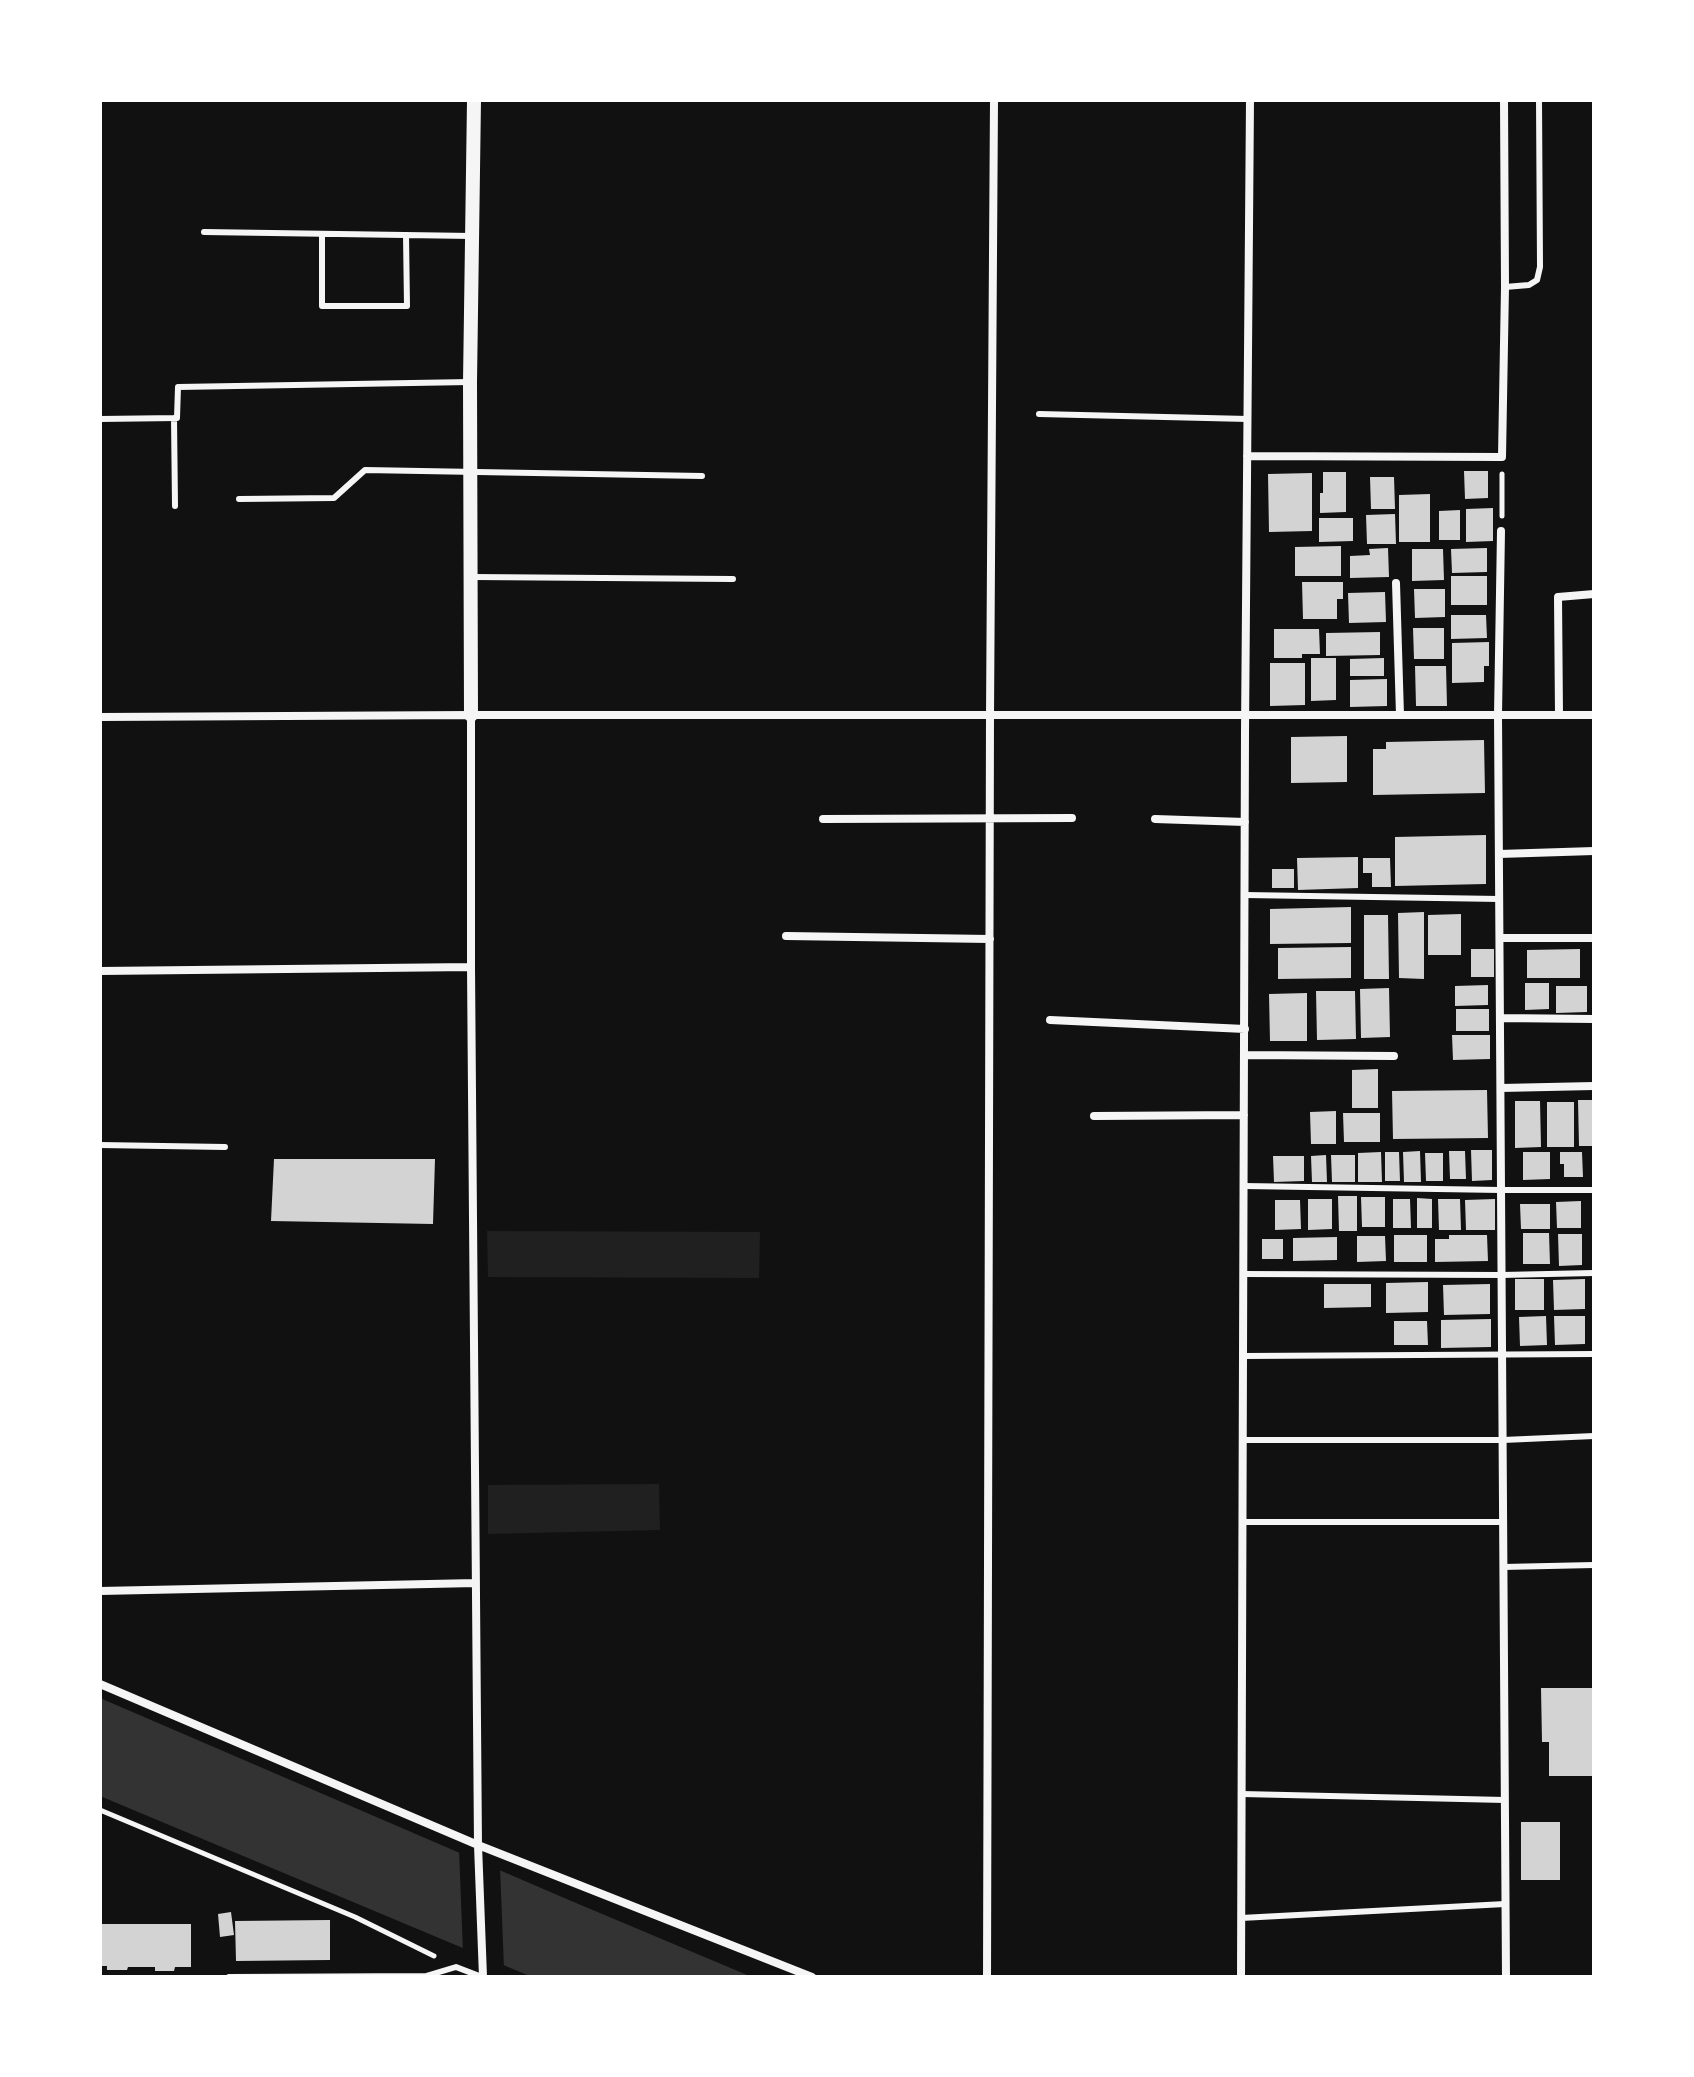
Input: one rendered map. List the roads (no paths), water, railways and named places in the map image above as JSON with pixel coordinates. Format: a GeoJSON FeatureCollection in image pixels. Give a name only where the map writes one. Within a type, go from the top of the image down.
{"type":"FeatureCollection","features":[{"type":"Feature","properties":{"kind":"street"},"geometry":{"type":"LineString","coordinates":[[474,100],[470,382],[471,967],[478,1856],[483,1974]]}},
{"type":"Feature","properties":{"kind":"street"},"geometry":{"type":"LineString","coordinates":[[987,1977],[994,100]]}},
{"type":"Feature","properties":{"kind":"street"},"geometry":{"type":"LineString","coordinates":[[1241,1977],[1250,100]]}},
{"type":"Feature","properties":{"kind":"street"},"geometry":{"type":"LineString","coordinates":[[1247,456],[1502,457],[1504,100]]}},
{"type":"Feature","properties":{"kind":"street"},"geometry":{"type":"LineString","coordinates":[[1501,531],[1498,715],[1506,1977]]}},
{"type":"Feature","properties":{"kind":"street"},"geometry":{"type":"LineString","coordinates":[[1396,583],[1400,715]]}},
{"type":"Feature","properties":{"kind":"street"},"geometry":{"type":"LineString","coordinates":[[1559,715],[1558,597],[1594,594]]}},
{"type":"Feature","properties":{"kind":"street"},"geometry":{"type":"LineString","coordinates":[[100,717],[1594,715]]}},
{"type":"Feature","properties":{"kind":"street"},"geometry":{"type":"LineString","coordinates":[[823,819],[1072,818]]}},
{"type":"Feature","properties":{"kind":"street"},"geometry":{"type":"LineString","coordinates":[[1155,819],[1245,822]]}},
{"type":"Feature","properties":{"kind":"street"},"geometry":{"type":"LineString","coordinates":[[1499,854],[1594,851]]}},
{"type":"Feature","properties":{"kind":"street"},"geometry":{"type":"LineString","coordinates":[[786,936],[990,939]]}},
{"type":"Feature","properties":{"kind":"street"},"geometry":{"type":"LineString","coordinates":[[1500,938],[1594,938]]}},
{"type":"Feature","properties":{"kind":"street"},"geometry":{"type":"LineString","coordinates":[[100,971],[471,967]]}},
{"type":"Feature","properties":{"kind":"street"},"geometry":{"type":"LineString","coordinates":[[1500,1018],[1594,1019]]}},
{"type":"Feature","properties":{"kind":"street"},"geometry":{"type":"LineString","coordinates":[[1050,1020],[1245,1029]]}},
{"type":"Feature","properties":{"kind":"street"},"geometry":{"type":"LineString","coordinates":[[1244,1055],[1394,1056]]}},
{"type":"Feature","properties":{"kind":"street"},"geometry":{"type":"LineString","coordinates":[[1501,1088],[1594,1086]]}},
{"type":"Feature","properties":{"kind":"street"},"geometry":{"type":"LineString","coordinates":[[1094,1116],[1244,1115]]}},
{"type":"Feature","properties":{"kind":"street"},"geometry":{"type":"LineString","coordinates":[[100,1591],[476,1583]]}},
{"type":"Feature","properties":{"kind":"street"},"geometry":{"type":"LineString","coordinates":[[100,1684],[478,1845],[812,1977]]}},
{"type":"Feature","properties":{"kind":"lane"},"geometry":{"type":"LineString","coordinates":[[1505,287],[1529,285],[1537,280],[1540,267],[1539,100]]}},
{"type":"Feature","properties":{"kind":"lane"},"geometry":{"type":"LineString","coordinates":[[204,232],[472,236]]}},
{"type":"Feature","properties":{"kind":"lane"},"geometry":{"type":"LineString","coordinates":[[322,234],[322,306],[407,306],[406,235]]}},
{"type":"Feature","properties":{"kind":"lane"},"geometry":{"type":"LineString","coordinates":[[100,419],[177,418],[178,387],[470,382]]}},
{"type":"Feature","properties":{"kind":"lane"},"geometry":{"type":"LineString","coordinates":[[1039,414],[1248,419]]}},
{"type":"Feature","properties":{"kind":"lane"},"geometry":{"type":"LineString","coordinates":[[174,418],[175,506]]}},
{"type":"Feature","properties":{"kind":"lane"},"geometry":{"type":"LineString","coordinates":[[239,499],[334,498],[365,470],[702,476]]}},
{"type":"Feature","properties":{"kind":"lane"},"geometry":{"type":"LineString","coordinates":[[471,577],[733,579]]}},
{"type":"Feature","properties":{"kind":"lane"},"geometry":{"type":"LineString","coordinates":[[1245,895],[1500,899]]}},
{"type":"Feature","properties":{"kind":"lane"},"geometry":{"type":"LineString","coordinates":[[100,1145],[225,1147]]}},
{"type":"Feature","properties":{"kind":"lane"},"geometry":{"type":"LineString","coordinates":[[1244,1186],[1594,1190]]}},
{"type":"Feature","properties":{"kind":"lane"},"geometry":{"type":"LineString","coordinates":[[1243,1274],[1594,1273]]}},
{"type":"Feature","properties":{"kind":"lane"},"geometry":{"type":"LineString","coordinates":[[1243,1356],[1594,1354]]}},
{"type":"Feature","properties":{"kind":"lane"},"geometry":{"type":"LineString","coordinates":[[1243,1440],[1503,1440],[1594,1436]]}},
{"type":"Feature","properties":{"kind":"lane"},"geometry":{"type":"LineString","coordinates":[[1243,1522],[1503,1522]]}},
{"type":"Feature","properties":{"kind":"lane"},"geometry":{"type":"LineString","coordinates":[[1503,1567],[1594,1565]]}},
{"type":"Feature","properties":{"kind":"lane"},"geometry":{"type":"LineString","coordinates":[[1242,1794],[1505,1800]]}},
{"type":"Feature","properties":{"kind":"lane"},"geometry":{"type":"LineString","coordinates":[[1241,1918],[1505,1904]]}},
{"type":"Feature","properties":{"kind":"lane"},"geometry":{"type":"LineString","coordinates":[[229,1977],[426,1976],[456,1967],[483,1974]]}}]}
